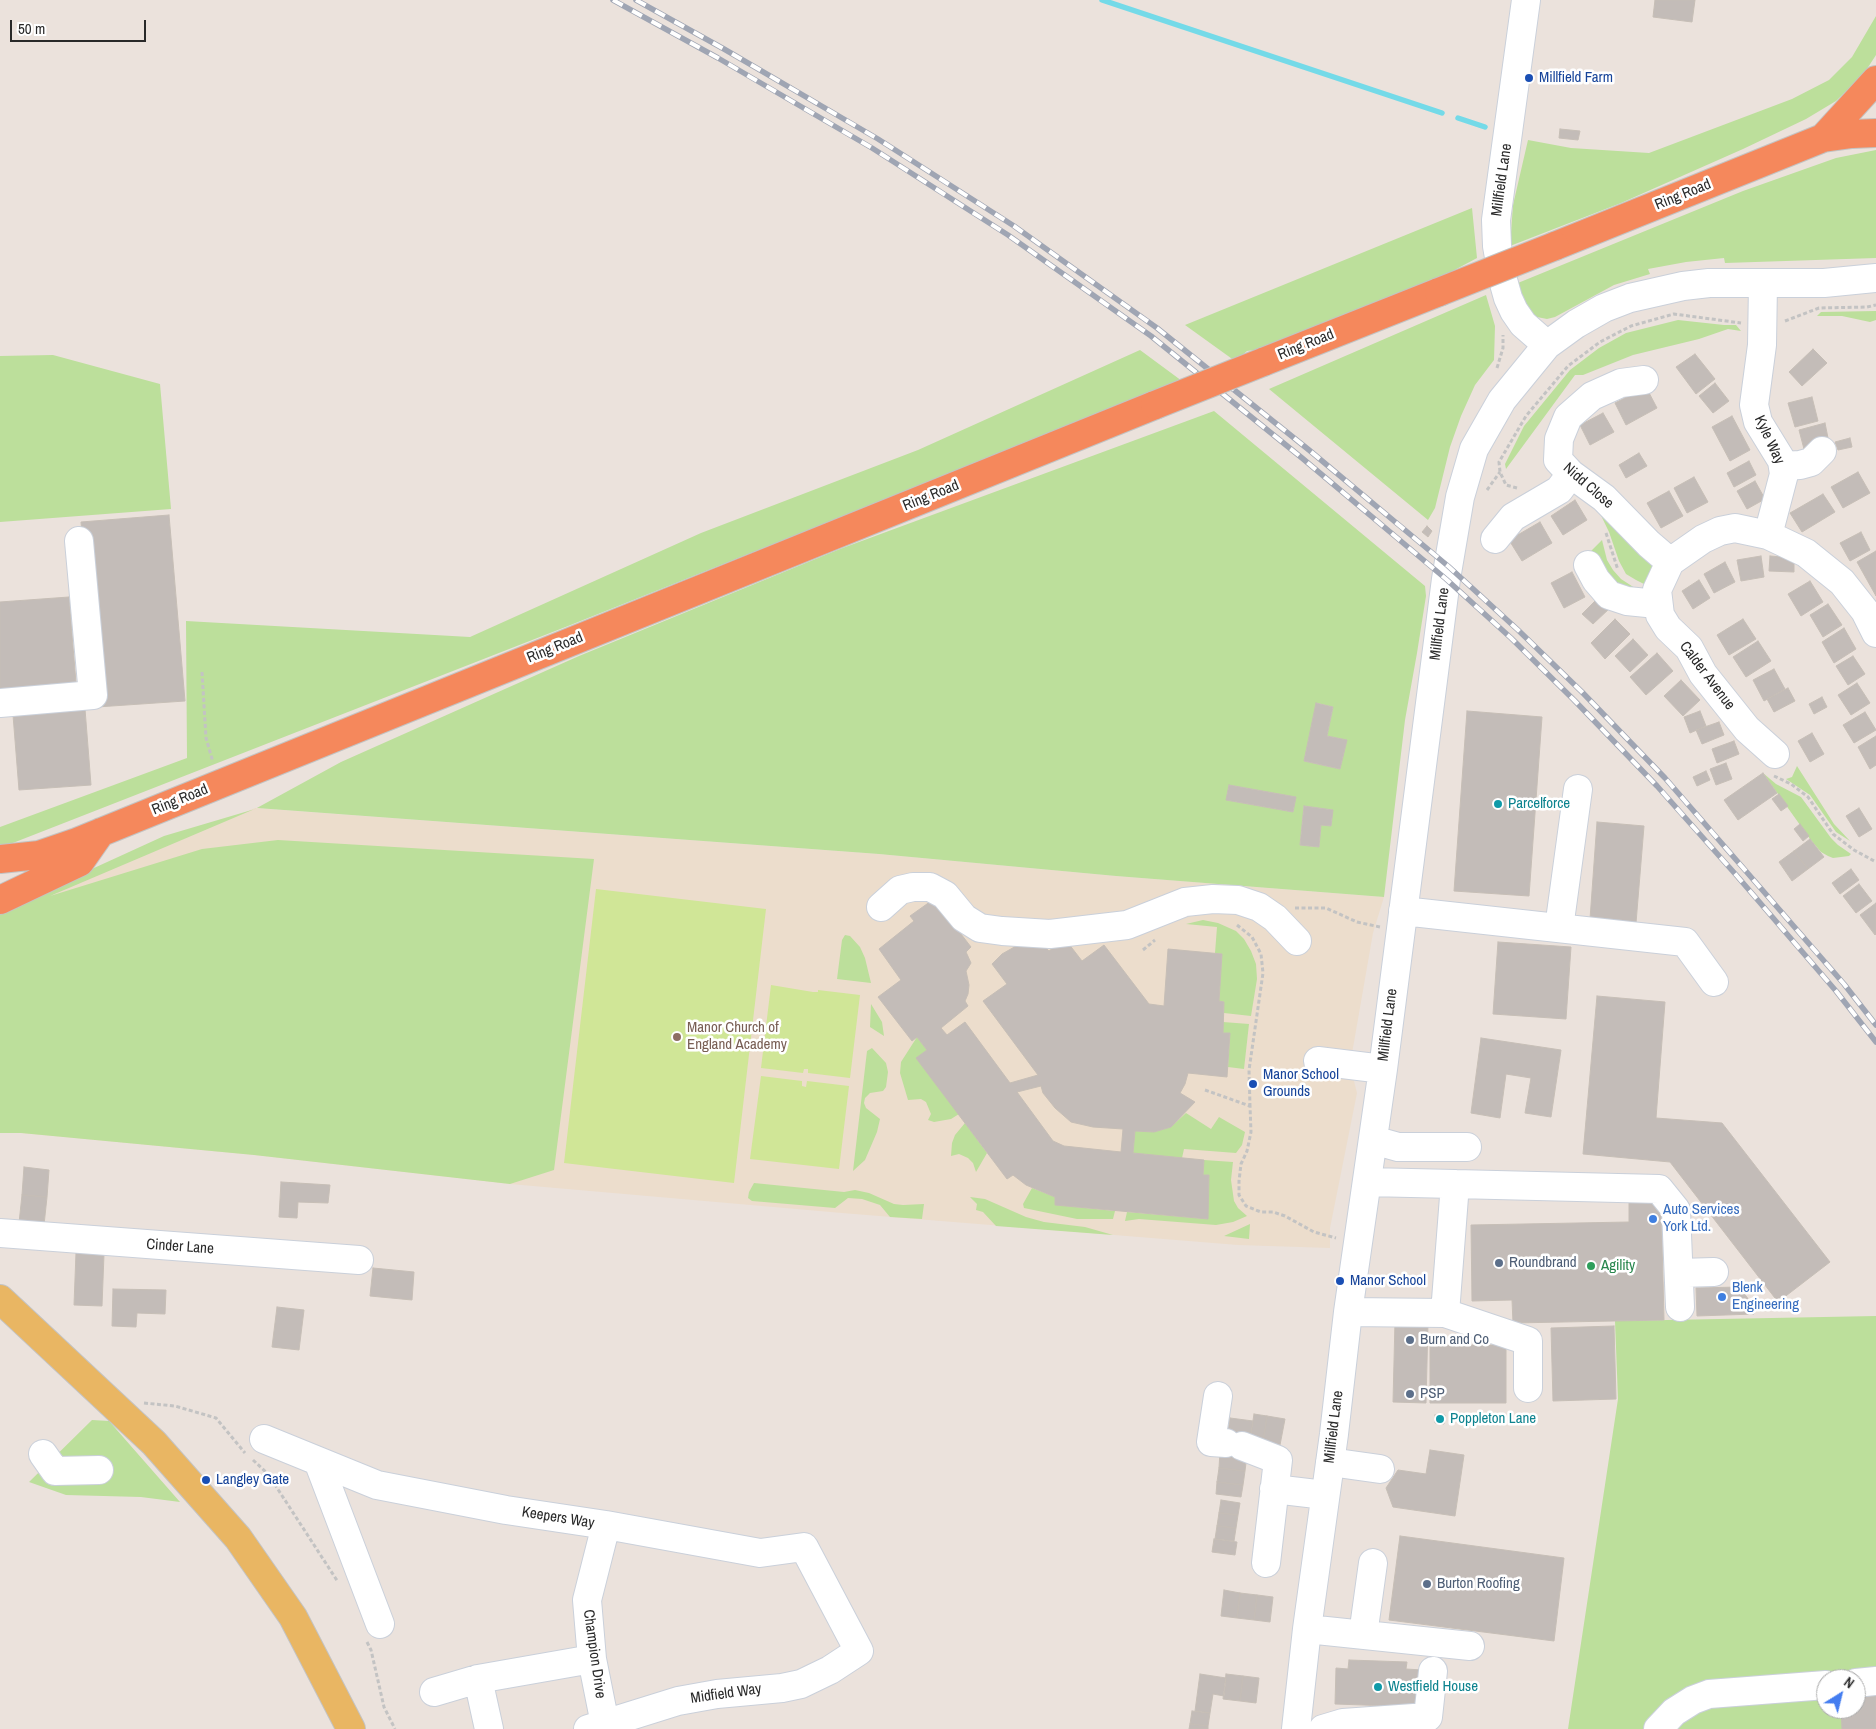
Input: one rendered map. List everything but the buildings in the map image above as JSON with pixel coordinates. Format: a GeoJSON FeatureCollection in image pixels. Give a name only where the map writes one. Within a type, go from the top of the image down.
{"type":"FeatureCollection","features":[{"type":"Feature","properties":{"kind":"highway","name":"Ring Road"},"geometry":{"type":"LineString","coordinates":[[1822,138],[1876,80]]}},
{"type":"Feature","properties":{"kind":"highway","name":"Ring Road"},"geometry":{"type":"LineString","coordinates":[[0,882],[39,855],[219,785],[1155,405],[1822,138],[1876,133]]}},
{"type":"Feature","properties":{"kind":"highway"},"geometry":{"type":"LineString","coordinates":[[0,900],[80,862],[101,832]]}},
{"type":"Feature","properties":{"kind":"highway","name":"Ring Road"},"geometry":{"type":"LineString","coordinates":[[0,859],[39,855]]}},
{"type":"Feature","properties":{"kind":"main road"},"geometry":{"type":"LineString","coordinates":[[0,1299],[154,1443],[238,1538],[293,1617],[351,1729]]}},
{"type":"Feature","properties":{"kind":"street","name":"Millfield Lane"},"geometry":{"type":"LineString","coordinates":[[1526,0],[1496,220],[1497,246],[1506,289],[1514,311],[1523,324],[1547,346]]}},
{"type":"Feature","properties":{"kind":"street","name":"Millfield Lane"},"geometry":{"type":"LineString","coordinates":[[1308,1729],[1307,1628],[1330,1462],[1350,1376],[1348,1312],[1383,1069],[1446,579],[1460,496],[1474,449],[1502,400],[1547,346],[1576,324],[1604,308],[1630,298],[1683,286],[1709,283],[1824,283],[1876,278]]}},
{"type":"Feature","properties":{"kind":"street","name":"Kyle Way"},"geometry":{"type":"LineString","coordinates":[[1763,284],[1763,324],[1754,405],[1758,422],[1782,460],[1784,474],[1768,535]]}},
{"type":"Feature","properties":{"kind":"street","name":"Nidd Close"},"geometry":{"type":"LineString","coordinates":[[1644,380],[1621,383],[1592,396],[1568,417],[1560,439],[1558,460],[1571,474],[1604,498],[1649,544],[1670,562]]}},
{"type":"Feature","properties":{"kind":"street"},"geometry":{"type":"LineString","coordinates":[[1783,466],[1811,462],[1822,451]]}},
{"type":"Feature","properties":{"kind":"street"},"geometry":{"type":"LineString","coordinates":[[1495,539],[1513,517],[1560,490],[1571,474]]}},
{"type":"Feature","properties":{"kind":"street"},"geometry":{"type":"LineString","coordinates":[[1588,565],[1596,580],[1609,595],[1627,601],[1657,602],[1657,590],[1670,562],[1702,539],[1720,531],[1735,528],[1768,535],[1806,554],[1842,582],[1866,611],[1876,633]]}},
{"type":"Feature","properties":{"kind":"street"},"geometry":{"type":"LineString","coordinates":[[0,703],[93,695],[79,541]]}},
{"type":"Feature","properties":{"kind":"street","name":"Calder Avenue"},"geometry":{"type":"LineString","coordinates":[[1657,602],[1660,616],[1668,628],[1689,648],[1703,674],[1747,729],[1775,743]]}},
{"type":"Feature","properties":{"kind":"street"},"geometry":{"type":"LineString","coordinates":[[1559,928],[1578,789]]}},
{"type":"Feature","properties":{"kind":"street"},"geometry":{"type":"LineString","coordinates":[[881,907],[900,890],[913,887],[930,887],[945,895],[964,918],[980,928],[1050,934],[1127,925],[1185,902],[1213,899],[1238,900],[1259,907],[1275,918],[1297,941]]}},
{"type":"Feature","properties":{"kind":"street"},"geometry":{"type":"LineString","coordinates":[[1402,920],[1477,929],[1559,928],[1609,941],[1685,932],[1714,982]]}},
{"type":"Feature","properties":{"kind":"street"},"geometry":{"type":"LineString","coordinates":[[1318,1061],[1383,1069]]}},
{"type":"Feature","properties":{"kind":"street"},"geometry":{"type":"LineString","coordinates":[[1373,1140],[1398,1146],[1467,1147]]}},
{"type":"Feature","properties":{"kind":"street"},"geometry":{"type":"LineString","coordinates":[[1367,1182],[1659,1189],[1676,1210],[1680,1307]]}},
{"type":"Feature","properties":{"kind":"street"},"geometry":{"type":"LineString","coordinates":[[1445,1313],[1455,1184]]}},
{"type":"Feature","properties":{"kind":"street","name":"Cinder Lane"},"geometry":{"type":"LineString","coordinates":[[0,1234],[359,1260]]}},
{"type":"Feature","properties":{"kind":"street"},"geometry":{"type":"LineString","coordinates":[[1679,1273],[1714,1272]]}},
{"type":"Feature","properties":{"kind":"street"},"geometry":{"type":"LineString","coordinates":[[1348,1312],[1445,1313],[1528,1341],[1528,1388]]}},
{"type":"Feature","properties":{"kind":"street"},"geometry":{"type":"LineString","coordinates":[[1218,1396],[1210,1442],[1234,1445],[1278,1460],[1266,1563]]}},
{"type":"Feature","properties":{"kind":"street","name":"Keepers Way"},"geometry":{"type":"LineString","coordinates":[[264,1439],[377,1485],[506,1510],[606,1525],[760,1553],[804,1546],[859,1651]]}},
{"type":"Feature","properties":{"kind":"street"},"geometry":{"type":"LineString","coordinates":[[43,1454],[55,1471],[99,1470]]}},
{"type":"Feature","properties":{"kind":"street"},"geometry":{"type":"LineString","coordinates":[[318,1461],[373,1632]]}},
{"type":"Feature","properties":{"kind":"street"},"geometry":{"type":"LineString","coordinates":[[1330,1462],[1380,1469]]}},
{"type":"Feature","properties":{"kind":"street"},"geometry":{"type":"LineString","coordinates":[[1274,1489],[1325,1495]]}},
{"type":"Feature","properties":{"kind":"street","name":"Champion Drive"},"geometry":{"type":"LineString","coordinates":[[597,1726],[587,1600],[606,1525]]}},
{"type":"Feature","properties":{"kind":"street"},"geometry":{"type":"LineString","coordinates":[[1362,1635],[1373,1563]]}},
{"type":"Feature","properties":{"kind":"street"},"geometry":{"type":"LineString","coordinates":[[1307,1628],[1470,1646]]}},
{"type":"Feature","properties":{"kind":"street","name":"Midfield Way"},"geometry":{"type":"LineString","coordinates":[[597,1726],[635,1722],[678,1701],[717,1694],[782,1688],[801,1684],[830,1670],[859,1651]]}},
{"type":"Feature","properties":{"kind":"street"},"geometry":{"type":"LineString","coordinates":[[434,1692],[478,1679],[592,1659]]}},
{"type":"Feature","properties":{"kind":"street"},"geometry":{"type":"LineString","coordinates":[[1308,1729],[1343,1723],[1428,1717],[1434,1671]]}},
{"type":"Feature","properties":{"kind":"street"},"geometry":{"type":"LineString","coordinates":[[478,1679],[489,1729]]}},
{"type":"Feature","properties":{"kind":"street"},"geometry":{"type":"LineString","coordinates":[[1658,1729],[1674,1712],[1693,1700],[1709,1694],[1816,1686]]}},
{"type":"Feature","properties":{"kind":"path"},"geometry":{"type":"LineString","coordinates":[[1500,472],[1499,462],[1526,416],[1568,366],[1600,342],[1631,326],[1674,314],[1704,320],[1763,324],[1781,322],[1819,308],[1867,307],[1876,305]]}},
{"type":"Feature","properties":{"kind":"path"},"geometry":{"type":"LineString","coordinates":[[1492,375],[1498,368],[1503,348],[1503,329]]}},
{"type":"Feature","properties":{"kind":"path"},"geometry":{"type":"LineString","coordinates":[[202,672],[206,738],[219,785]]}},
{"type":"Feature","properties":{"kind":"path"},"geometry":{"type":"LineString","coordinates":[[1252,937],[1275,918],[1295,908],[1326,908],[1358,922],[1390,929],[1402,920]]}},
{"type":"Feature","properties":{"kind":"path"},"geometry":{"type":"LineString","coordinates":[[1237,924],[1252,937],[1261,954],[1263,974],[1249,1070],[1251,1132],[1247,1151],[1241,1164],[1238,1181],[1239,1195],[1246,1206],[1261,1212],[1273,1212],[1285,1216],[1314,1232],[1342,1240],[1358,1241]]}},
{"type":"Feature","properties":{"kind":"path"},"geometry":{"type":"LineString","coordinates":[[1143,950],[1158,938]]}},
{"type":"Feature","properties":{"kind":"path"},"geometry":{"type":"LineString","coordinates":[[1205,1090],[1250,1106]]}},
{"type":"Feature","properties":{"kind":"path"},"geometry":{"type":"LineString","coordinates":[[138,1403],[175,1406],[216,1418],[243,1450],[268,1474],[340,1585]]}},
{"type":"Feature","properties":{"kind":"path"},"geometry":{"type":"LineString","coordinates":[[373,1632],[371,1650],[384,1707],[395,1729]]}},
{"type":"Feature","properties":{"kind":"shaded area","name":"Manor Church of England Academy"},"geometry":{"type":"Polygon","coordinates":[[[255,808],[879,854],[1116,876],[1384,897],[1373,933],[1350,1065],[1357,1093],[1330,1228],[1330,1248],[1238,1245],[842,1213],[510,1184],[254,1155],[21,1133],[0,1133],[43,898],[255,808]]]}},
{"type":"Feature","properties":{"kind":"green space"},"geometry":{"type":"Polygon","coordinates":[[[1876,16],[1876,55],[1863,75],[1836,101],[1806,119],[1743,149],[1621,203],[1510,246],[1513,205],[1528,140],[1571,148],[1649,153],[1792,99],[1829,80],[1852,57],[1876,16]]]}},
{"type":"Feature","properties":{"kind":"green space"},"geometry":{"type":"Polygon","coordinates":[[[1876,150],[1876,258],[1725,263],[1724,258],[1648,269],[1650,274],[1614,285],[1555,317],[1547,319],[1537,317],[1527,311],[1513,285],[1743,191],[1836,158],[1876,150]]]}},
{"type":"Feature","properties":{"kind":"green space"},"geometry":{"type":"Polygon","coordinates":[[[1472,208],[1477,258],[1434,281],[1261,349],[1247,351],[1235,361],[1185,325],[1472,208]]]}},
{"type":"Feature","properties":{"kind":"green space"},"geometry":{"type":"Polygon","coordinates":[[[1486,295],[1495,326],[1494,360],[1475,385],[1461,416],[1450,447],[1435,508],[1428,520],[1269,389],[1486,295]]]}},
{"type":"Feature","properties":{"kind":"green space"},"geometry":{"type":"Polygon","coordinates":[[[1876,311],[1876,320],[1870,322],[1842,316],[1817,316],[1821,312],[1876,311]]]}},
{"type":"Feature","properties":{"kind":"green space"},"geometry":{"type":"Polygon","coordinates":[[[1678,320],[1736,325],[1741,331],[1728,329],[1699,339],[1633,355],[1583,375],[1575,375],[1506,469],[1505,464],[1524,426],[1570,370],[1599,348],[1626,333],[1678,320]]]}},
{"type":"Feature","properties":{"kind":"green space"},"geometry":{"type":"Polygon","coordinates":[[[1140,350],[1182,381],[568,626],[0,848],[0,827],[187,758],[186,621],[470,637],[701,533],[918,450],[1140,350]]]}},
{"type":"Feature","properties":{"kind":"green space"},"geometry":{"type":"Polygon","coordinates":[[[53,355],[160,384],[171,509],[0,522],[0,356],[53,355]]]}},
{"type":"Feature","properties":{"kind":"green space"},"geometry":{"type":"Polygon","coordinates":[[[1214,411],[1425,586],[1426,596],[1405,720],[1384,897],[1116,876],[879,854],[257,808],[341,762],[579,656],[840,549],[1214,411]],[[1317,703],[1304,761],[1340,769],[1346,740],[1327,736],[1333,707],[1317,703]],[[1229,785],[1227,800],[1293,812],[1295,797],[1229,785]],[[1304,806],[1300,845],[1319,847],[1321,825],[1331,826],[1332,810],[1304,806]]]}},
{"type":"Feature","properties":{"kind":"green space"},"geometry":{"type":"Polygon","coordinates":[[[1595,503],[1654,566],[1646,585],[1626,574],[1595,503]]]}},
{"type":"Feature","properties":{"kind":"green space"},"geometry":{"type":"Polygon","coordinates":[[[1602,540],[1607,560],[1613,570],[1621,579],[1638,590],[1624,595],[1590,552],[1602,540]]]}},
{"type":"Feature","properties":{"kind":"green space"},"geometry":{"type":"Polygon","coordinates":[[[1797,766],[1834,824],[1850,841],[1836,832],[1810,795],[1786,779],[1792,777],[1797,766]]]}},
{"type":"Feature","properties":{"kind":"green space"},"geometry":{"type":"Polygon","coordinates":[[[1763,773],[1776,784],[1801,797],[1831,838],[1851,854],[1849,856],[1833,858],[1821,852],[1763,773]]]}},
{"type":"Feature","properties":{"kind":"green space"},"geometry":{"type":"Polygon","coordinates":[[[254,809],[50,896],[202,849],[278,840],[594,859],[554,1170],[510,1184],[254,1155],[21,1133],[0,1133],[0,911],[164,836],[254,809]]]}},
{"type":"Feature","properties":{"kind":"green space"},"geometry":{"type":"Polygon","coordinates":[[[596,889],[766,909],[734,1183],[564,1163],[596,889]]]}},
{"type":"Feature","properties":{"kind":"green space"},"geometry":{"type":"Polygon","coordinates":[[[1203,920],[1218,923],[1236,931],[1244,939],[1251,951],[1256,964],[1257,979],[1251,1016],[1224,1013],[1224,1002],[1219,1001],[1222,954],[1215,953],[1217,927],[1186,924],[1203,920]]]}},
{"type":"Feature","properties":{"kind":"green space"},"geometry":{"type":"Polygon","coordinates":[[[845,935],[850,936],[860,947],[865,958],[871,983],[837,979],[842,940],[845,935]]]}},
{"type":"Feature","properties":{"kind":"green space"},"geometry":{"type":"Polygon","coordinates":[[[771,985],[813,992],[818,992],[818,990],[860,995],[850,1078],[808,1073],[808,1069],[804,1069],[803,1073],[761,1068],[771,985]]]}},
{"type":"Feature","properties":{"kind":"green space"},"geometry":{"type":"Polygon","coordinates":[[[871,1004],[882,1022],[884,1036],[870,1027],[871,1004]]]}},
{"type":"Feature","properties":{"kind":"green space"},"geometry":{"type":"Polygon","coordinates":[[[1223,1022],[1249,1024],[1244,1069],[1228,1067],[1230,1034],[1223,1033],[1223,1022]]]}},
{"type":"Feature","properties":{"kind":"green space"},"geometry":{"type":"Polygon","coordinates":[[[917,1037],[927,1050],[959,1114],[951,1119],[934,1122],[928,1120],[931,1114],[926,1102],[921,1099],[908,1100],[900,1073],[901,1062],[917,1037]]]}},
{"type":"Feature","properties":{"kind":"green space"},"geometry":{"type":"Polygon","coordinates":[[[872,1048],[886,1063],[888,1072],[886,1087],[883,1091],[870,1093],[865,1098],[866,1108],[880,1119],[877,1132],[865,1160],[853,1171],[867,1051],[872,1048]]]}},
{"type":"Feature","properties":{"kind":"green space"},"geometry":{"type":"Polygon","coordinates":[[[761,1076],[802,1081],[802,1086],[806,1087],[807,1081],[849,1086],[839,1169],[750,1159],[761,1076]]]}},
{"type":"Feature","properties":{"kind":"green space"},"geometry":{"type":"Polygon","coordinates":[[[1186,1113],[1211,1129],[1219,1117],[1245,1132],[1242,1145],[1236,1153],[1184,1149],[1182,1158],[1133,1153],[1135,1131],[1154,1132],[1171,1127],[1186,1113]]]}},
{"type":"Feature","properties":{"kind":"green space"},"geometry":{"type":"Polygon","coordinates":[[[965,1123],[987,1153],[976,1172],[973,1163],[968,1158],[959,1154],[951,1156],[955,1135],[965,1123]]]}},
{"type":"Feature","properties":{"kind":"green space"},"geometry":{"type":"Polygon","coordinates":[[[1204,1160],[1233,1162],[1231,1180],[1234,1201],[1238,1208],[1247,1216],[1233,1222],[1216,1225],[1139,1219],[1125,1221],[1127,1212],[1207,1219],[1209,1175],[1203,1175],[1204,1160]]]}},
{"type":"Feature","properties":{"kind":"green space"},"geometry":{"type":"Polygon","coordinates":[[[754,1183],[844,1192],[855,1190],[869,1193],[894,1204],[924,1204],[922,1219],[890,1217],[880,1205],[862,1199],[848,1198],[835,1208],[752,1201],[748,1198],[754,1183]]]}},
{"type":"Feature","properties":{"kind":"green space"},"geometry":{"type":"Polygon","coordinates":[[[1032,1188],[1055,1197],[1056,1205],[1115,1211],[1113,1219],[1077,1219],[1024,1208],[1023,1204],[1032,1188]]]}},
{"type":"Feature","properties":{"kind":"green space"},"geometry":{"type":"Polygon","coordinates":[[[970,1197],[985,1199],[1026,1217],[1044,1222],[1085,1227],[1113,1235],[996,1226],[983,1212],[976,1210],[977,1204],[970,1197]]]}},
{"type":"Feature","properties":{"kind":"green space"},"geometry":{"type":"Polygon","coordinates":[[[1250,1224],[1249,1239],[1224,1236],[1250,1224]]]}},
{"type":"Feature","properties":{"kind":"green space"},"geometry":{"type":"Polygon","coordinates":[[[1876,1316],[1876,1729],[1568,1729],[1618,1399],[1615,1321],[1876,1316]]]}},
{"type":"Feature","properties":{"kind":"green space"},"geometry":{"type":"Polygon","coordinates":[[[92,1420],[109,1421],[180,1502],[141,1497],[66,1495],[29,1482],[92,1420]]]}},
{"type":"Feature","properties":{"kind":"waterway"},"geometry":{"type":"LineString","coordinates":[[1102,0],[1442,113]]}},
{"type":"Feature","properties":{"kind":"waterway"},"geometry":{"type":"LineString","coordinates":[[1458,118],[1485,127]]}},
{"type":"Feature","properties":{"kind":"railway"},"geometry":{"type":"LineString","coordinates":[[613,0],[718,58],[872,148],[1008,235],[1151,336],[1302,458],[1446,579],[1511,638],[1574,700],[1657,786],[1737,876],[1836,991],[1876,1042]]}},
{"type":"Feature","properties":{"kind":"railway"},"geometry":{"type":"LineString","coordinates":[[636,0],[878,139],[1014,226],[1157,328],[1309,450],[1448,566],[1582,692],[1665,778],[1844,984],[1876,1025]]}},
{"type":"Feature","properties":{"kind":"place","name":"Millfield Farm"},"geometry":{"type":"Point","coordinates":[1529,78]}},
{"type":"Feature","properties":{"kind":"place","name":"Parcelforce"},"geometry":{"type":"Point","coordinates":[1498,804]}},
{"type":"Feature","properties":{"kind":"place","name":"Manor Church of England Academy"},"geometry":{"type":"Point","coordinates":[677,1037]}},
{"type":"Feature","properties":{"kind":"place","name":"Manor School Grounds"},"geometry":{"type":"Point","coordinates":[1253,1084]}},
{"type":"Feature","properties":{"kind":"place","name":"Auto Services York Ltd."},"geometry":{"type":"Point","coordinates":[1653,1219]}},
{"type":"Feature","properties":{"kind":"place","name":"Roundbrand"},"geometry":{"type":"Point","coordinates":[1499,1263]}},
{"type":"Feature","properties":{"kind":"place","name":"Agility"},"geometry":{"type":"Point","coordinates":[1591,1266]}},
{"type":"Feature","properties":{"kind":"place","name":"Manor School"},"geometry":{"type":"Point","coordinates":[1340,1281]}},
{"type":"Feature","properties":{"kind":"place","name":"Blenk Engineering"},"geometry":{"type":"Point","coordinates":[1722,1297]}},
{"type":"Feature","properties":{"kind":"place","name":"Burn and Co"},"geometry":{"type":"Point","coordinates":[1410,1340]}},
{"type":"Feature","properties":{"kind":"place","name":"PSP"},"geometry":{"type":"Point","coordinates":[1410,1394]}},
{"type":"Feature","properties":{"kind":"place","name":"Poppleton Lane"},"geometry":{"type":"Point","coordinates":[1440,1419]}},
{"type":"Feature","properties":{"kind":"place","name":"Langley Gate"},"geometry":{"type":"Point","coordinates":[206,1480]}},
{"type":"Feature","properties":{"kind":"place","name":"Burton Roofing"},"geometry":{"type":"Point","coordinates":[1427,1584]}},
{"type":"Feature","properties":{"kind":"place","name":"Westfield House"},"geometry":{"type":"Point","coordinates":[1378,1687]}}]}
